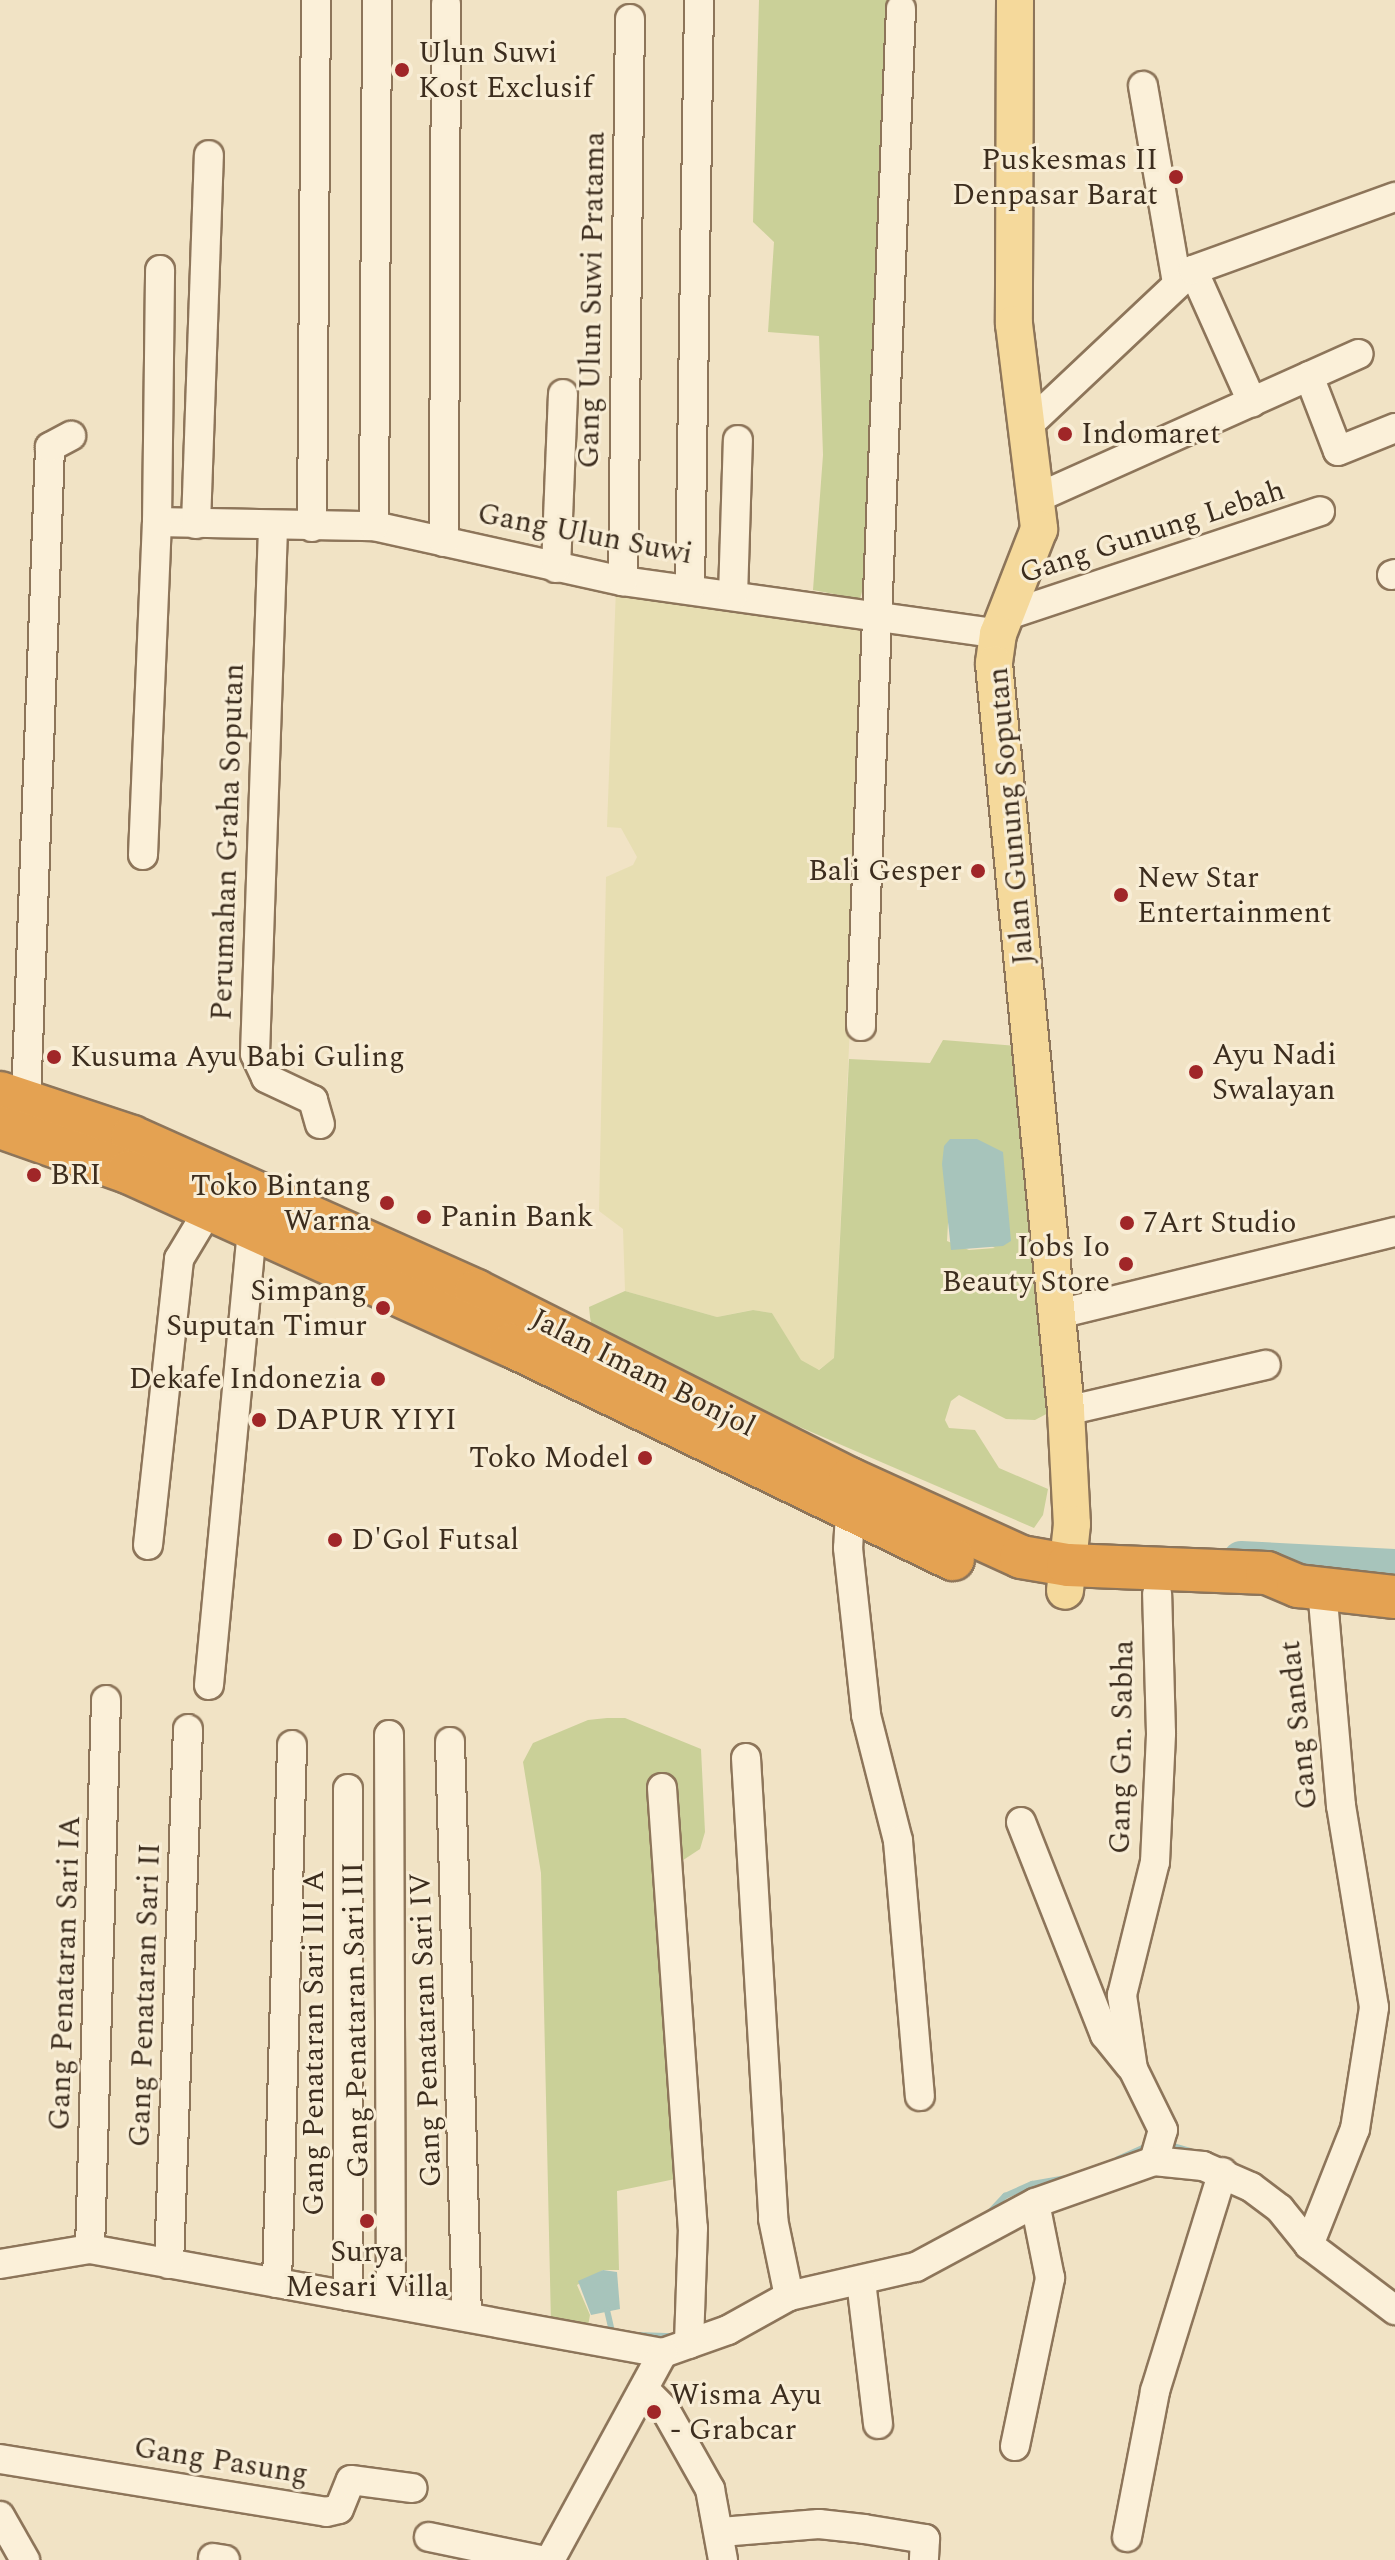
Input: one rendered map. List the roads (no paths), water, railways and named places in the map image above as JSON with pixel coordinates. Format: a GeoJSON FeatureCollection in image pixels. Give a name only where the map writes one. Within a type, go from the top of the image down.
{"type":"FeatureCollection","features":[{"type":"Feature","properties":{"kind":"highway","name":"Jalan Imam Bonjol"},"geometry":{"type":"LineString","coordinates":[[9,1107],[128,1172],[510,1345],[850,1512],[1005,1580],[1267,1573],[1310,1588],[1395,1597]]}},
{"type":"Feature","properties":{"kind":"highway","name":"Jalan Imam Bonjol"},"geometry":{"type":"LineString","coordinates":[[9,1107],[132,1137],[476,1291],[988,1545],[1066,1578],[1157,1594],[1259,1595],[1310,1588]]}},
{"type":"Feature","properties":{"kind":"main road","name":"Jalan Gunung Soputan"},"geometry":{"type":"LineString","coordinates":[[1015,0],[1014,310],[1024,429],[1039,497],[1039,529],[1002,625],[994,664],[1054,1315],[1066,1411],[1072,1510],[1066,1578]]}},
{"type":"Feature","properties":{"kind":"street"},"geometry":{"type":"LineString","coordinates":[[312,527],[316,0]]}},
{"type":"Feature","properties":{"kind":"street"},"geometry":{"type":"LineString","coordinates":[[374,526],[377,0]]}},
{"type":"Feature","properties":{"kind":"street"},"geometry":{"type":"LineString","coordinates":[[690,589],[699,0]]}},
{"type":"Feature","properties":{"kind":"street"},"geometry":{"type":"LineString","coordinates":[[444,542],[446,4]]}},
{"type":"Feature","properties":{"kind":"street"},"geometry":{"type":"LineString","coordinates":[[861,1026],[901,9]]}},
{"type":"Feature","properties":{"kind":"street","name":"Gang Ulun Suwi Pratama"},"geometry":{"type":"LineString","coordinates":[[623,581],[630,19]]}},
{"type":"Feature","properties":{"kind":"street"},"geometry":{"type":"LineString","coordinates":[[1143,86],[1185,276],[1252,402]]}},
{"type":"Feature","properties":{"kind":"street"},"geometry":{"type":"LineString","coordinates":[[196,524],[209,155]]}},
{"type":"Feature","properties":{"kind":"street"},"geometry":{"type":"LineString","coordinates":[[1024,429],[1185,276],[1395,197]]}},
{"type":"Feature","properties":{"kind":"street"},"geometry":{"type":"LineString","coordinates":[[143,855],[157,522],[160,270]]}},
{"type":"Feature","properties":{"kind":"street"},"geometry":{"type":"LineString","coordinates":[[1039,497],[1359,354]]}},
{"type":"Feature","properties":{"kind":"street"},"geometry":{"type":"LineString","coordinates":[[1309,376],[1338,451],[1395,428]]}},
{"type":"Feature","properties":{"kind":"street"},"geometry":{"type":"LineString","coordinates":[[556,568],[563,394]]}},
{"type":"Feature","properties":{"kind":"street"},"geometry":{"type":"LineString","coordinates":[[9,1107],[50,447],[71,436]]}},
{"type":"Feature","properties":{"kind":"street"},"geometry":{"type":"LineString","coordinates":[[733,596],[738,440]]}},
{"type":"Feature","properties":{"kind":"street","name":"Gang Gunung Lebah"},"geometry":{"type":"LineString","coordinates":[[1002,625],[1320,511]]}},
{"type":"Feature","properties":{"kind":"street","name":"Gang Ulun Suwi"},"geometry":{"type":"LineString","coordinates":[[157,522],[273,528],[374,526],[623,581],[879,616],[1002,625]]}},
{"type":"Feature","properties":{"kind":"street","name":"Perumahan Graha Soputan"},"geometry":{"type":"LineString","coordinates":[[273,528],[255,1054],[266,1078],[313,1100],[320,1124]]}},
{"type":"Feature","properties":{"kind":"street"},"geometry":{"type":"LineString","coordinates":[[148,1545],[179,1259],[209,1209]]}},
{"type":"Feature","properties":{"kind":"street"},"geometry":{"type":"LineString","coordinates":[[209,1685],[252,1229]]}},
{"type":"Feature","properties":{"kind":"street"},"geometry":{"type":"LineString","coordinates":[[1054,1315],[1395,1232]]}},
{"type":"Feature","properties":{"kind":"street"},"geometry":{"type":"LineString","coordinates":[[1066,1411],[1266,1365]]}},
{"type":"Feature","properties":{"kind":"street"},"geometry":{"type":"LineString","coordinates":[[850,1512],[848,1548],[866,1715],[898,1841],[920,2096]]}},
{"type":"Feature","properties":{"kind":"street","name":"Gang Sandat"},"geometry":{"type":"LineString","coordinates":[[1310,1588],[1374,2007],[1355,2129],[1313,2236]]}},
{"type":"Feature","properties":{"kind":"street","name":"Gang Gn. Sabha"},"geometry":{"type":"LineString","coordinates":[[1157,1594],[1161,1733],[1155,1862],[1122,1995],[1133,2069],[1157,2148]]}},
{"type":"Feature","properties":{"kind":"street","name":"Gang Penataran Sari IA"},"geometry":{"type":"LineString","coordinates":[[90,2249],[106,1700]]}},
{"type":"Feature","properties":{"kind":"street","name":"Gang Penataran Sari II"},"geometry":{"type":"LineString","coordinates":[[169,2264],[188,1729]]}},
{"type":"Feature","properties":{"kind":"street","name":"Gang Penataran Sari III"},"geometry":{"type":"LineString","coordinates":[[389,1735],[391,2303]]}},
{"type":"Feature","properties":{"kind":"street","name":"Gang Penataran Sari IV"},"geometry":{"type":"LineString","coordinates":[[450,1742],[467,2317]]}},
{"type":"Feature","properties":{"kind":"street"},"geometry":{"type":"LineString","coordinates":[[277,2283],[292,1745]]}},
{"type":"Feature","properties":{"kind":"street"},"geometry":{"type":"LineString","coordinates":[[746,1758],[773,2219],[789,2296]]}},
{"type":"Feature","properties":{"kind":"street"},"geometry":{"type":"LineString","coordinates":[[550,2560],[646,2391],[676,2348],[693,2228],[662,1788]]}},
{"type":"Feature","properties":{"kind":"street","name":"Gang Penataran Sari III A"},"geometry":{"type":"LineString","coordinates":[[348,1789],[348,2296]]}},
{"type":"Feature","properties":{"kind":"street"},"geometry":{"type":"LineString","coordinates":[[1021,1822],[1105,2035],[1133,2069]]}},
{"type":"Feature","properties":{"kind":"street"},"geometry":{"type":"LineString","coordinates":[[0,2256],[0,2264],[90,2249],[467,2317],[676,2348],[755,2318],[789,2296],[916,2267],[1035,2203],[1157,2148],[1223,2172],[1280,2209],[1395,2310]]}},
{"type":"Feature","properties":{"kind":"street"},"geometry":{"type":"LineString","coordinates":[[1127,2537],[1155,2391],[1223,2172]]}},
{"type":"Feature","properties":{"kind":"street"},"geometry":{"type":"LineString","coordinates":[[1015,2446],[1050,2278],[1035,2203]]}},
{"type":"Feature","properties":{"kind":"street"},"geometry":{"type":"LineString","coordinates":[[861,2281],[878,2424]]}},
{"type":"Feature","properties":{"kind":"street"},"geometry":{"type":"LineString","coordinates":[[646,2391],[666,2411],[710,2489],[721,2532],[723,2560]]}},
{"type":"Feature","properties":{"kind":"street","name":"Gang Pasung"},"geometry":{"type":"LineString","coordinates":[[0,2459],[326,2512],[339,2509],[351,2480],[412,2488]]}},
{"type":"Feature","properties":{"kind":"street"},"geometry":{"type":"LineString","coordinates":[[0,2516],[25,2560]]}},
{"type":"Feature","properties":{"kind":"street"},"geometry":{"type":"LineString","coordinates":[[721,2532],[819,2524],[864,2529],[925,2539],[924,2560]]}},
{"type":"Feature","properties":{"kind":"street"},"geometry":{"type":"LineString","coordinates":[[429,2537],[540,2560]]}},
{"type":"Feature","properties":{"kind":"water"},"geometry":{"type":"Polygon","coordinates":[[[950,1139],[977,1139],[1003,1152],[1011,1241],[1003,1246],[951,1250],[942,1164],[944,1146],[950,1139]]]}},
{"type":"Feature","properties":{"kind":"water"},"geometry":{"type":"Polygon","coordinates":[[[603,2270],[617,2272],[620,2309],[591,2315],[578,2281],[603,2270]]]}},
{"type":"Feature","properties":{"kind":"waterway"},"geometry":{"type":"LineString","coordinates":[[1241,1559],[1395,1567]]}},
{"type":"Feature","properties":{"kind":"waterway"},"geometry":{"type":"LineString","coordinates":[[1118,2159],[1151,2144]]}},
{"type":"Feature","properties":{"kind":"waterway"},"geometry":{"type":"LineString","coordinates":[[1166,2144],[1190,2151]]}},
{"type":"Feature","properties":{"kind":"waterway"},"geometry":{"type":"LineString","coordinates":[[988,2214],[1005,2196],[1032,2184],[1066,2178]]}},
{"type":"Feature","properties":{"kind":"waterway"},"geometry":{"type":"LineString","coordinates":[[607,2310],[613,2335]]}},
{"type":"Feature","properties":{"kind":"waterway"},"geometry":{"type":"LineString","coordinates":[[637,2335],[673,2336]]}},
{"type":"Feature","properties":{"kind":"place","name":"Ulun Suwi Kost Exclusif"},"geometry":{"type":"Point","coordinates":[402,70]}},
{"type":"Feature","properties":{"kind":"place","name":"Puskesmas II Denpasar Barat"},"geometry":{"type":"Point","coordinates":[1176,177]}},
{"type":"Feature","properties":{"kind":"place","name":"Indomaret"},"geometry":{"type":"Point","coordinates":[1065,434]}},
{"type":"Feature","properties":{"kind":"place","name":"Bali Gesper"},"geometry":{"type":"Point","coordinates":[978,871]}},
{"type":"Feature","properties":{"kind":"place","name":"New Star Entertainment"},"geometry":{"type":"Point","coordinates":[1121,895]}},
{"type":"Feature","properties":{"kind":"place","name":"Kusuma Ayu Babi Guling"},"geometry":{"type":"Point","coordinates":[54,1057]}},
{"type":"Feature","properties":{"kind":"place","name":"Ayu Nadi Swalayan"},"geometry":{"type":"Point","coordinates":[1196,1072]}},
{"type":"Feature","properties":{"kind":"place","name":"BRI"},"geometry":{"type":"Point","coordinates":[34,1175]}},
{"type":"Feature","properties":{"kind":"place","name":"Toko Bintang Warna"},"geometry":{"type":"Point","coordinates":[387,1203]}},
{"type":"Feature","properties":{"kind":"place","name":"Panin Bank"},"geometry":{"type":"Point","coordinates":[424,1217]}},
{"type":"Feature","properties":{"kind":"place","name":"7Art Studio"},"geometry":{"type":"Point","coordinates":[1127,1223]}},
{"type":"Feature","properties":{"kind":"place","name":"Iobs Io Beauty Store"},"geometry":{"type":"Point","coordinates":[1126,1264]}},
{"type":"Feature","properties":{"kind":"place","name":"Simpang Suputan Timur"},"geometry":{"type":"Point","coordinates":[383,1308]}},
{"type":"Feature","properties":{"kind":"place","name":"Dekafe Indonezia"},"geometry":{"type":"Point","coordinates":[378,1379]}},
{"type":"Feature","properties":{"kind":"place","name":"DAPUR YIYI"},"geometry":{"type":"Point","coordinates":[259,1420]}},
{"type":"Feature","properties":{"kind":"place","name":"Toko Model"},"geometry":{"type":"Point","coordinates":[645,1458]}},
{"type":"Feature","properties":{"kind":"place","name":"D'Gol Futsal"},"geometry":{"type":"Point","coordinates":[335,1540]}},
{"type":"Feature","properties":{"kind":"place","name":"Surya Mesari Villa"},"geometry":{"type":"Point","coordinates":[367,2221]}},
{"type":"Feature","properties":{"kind":"place","name":"Wisma Ayu - Grabcar"},"geometry":{"type":"Point","coordinates":[654,2412]}}]}
